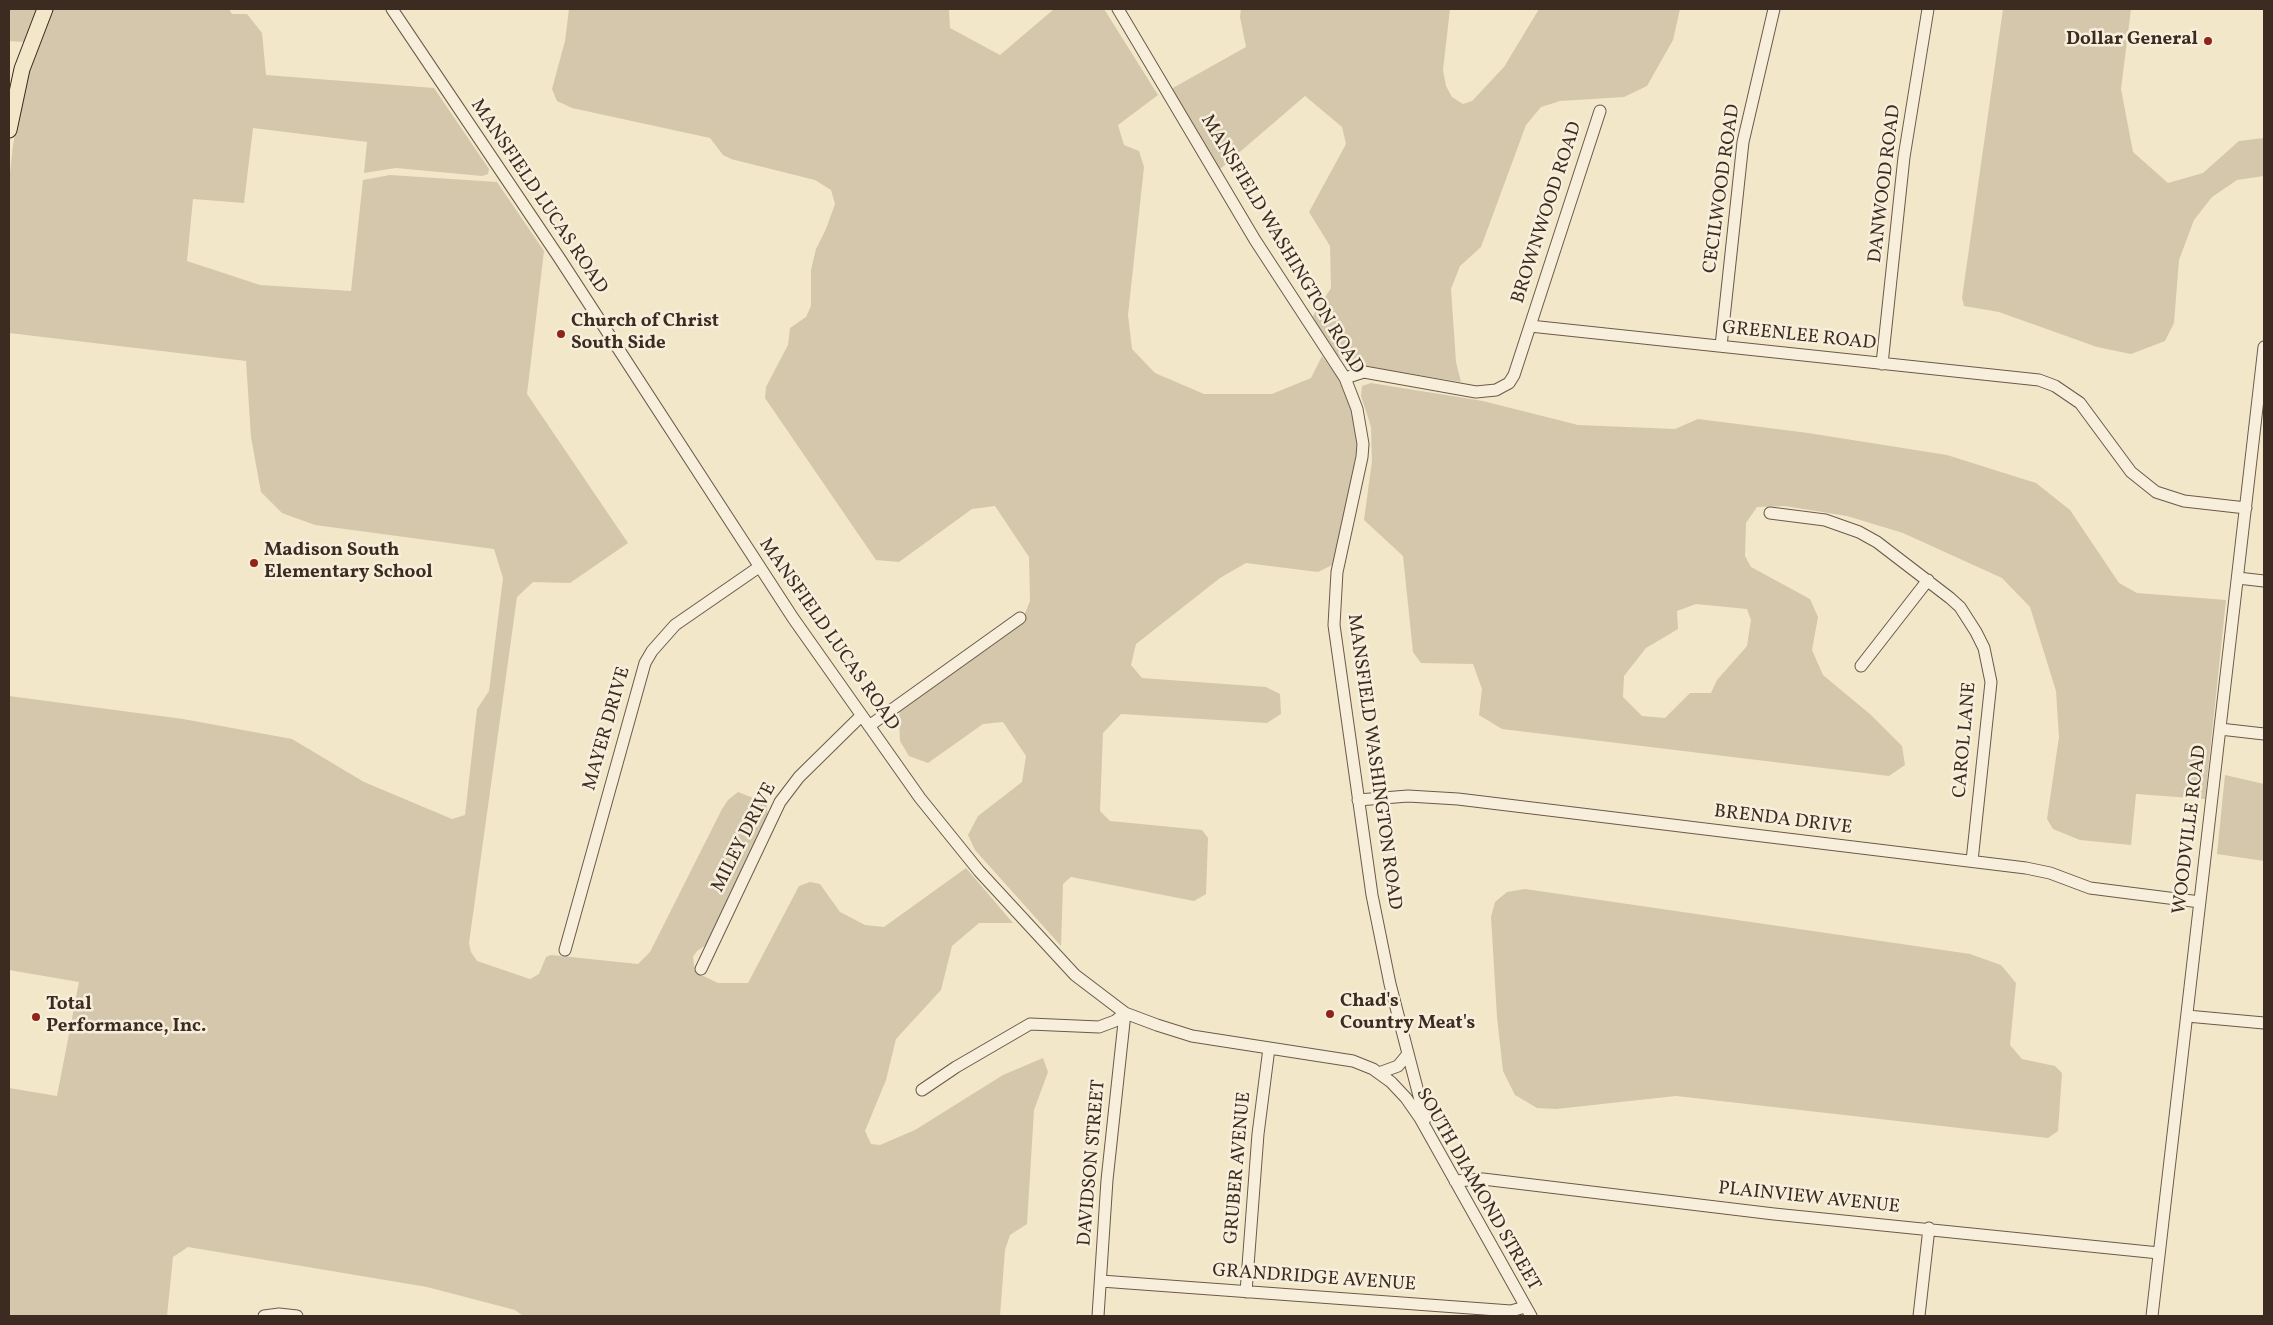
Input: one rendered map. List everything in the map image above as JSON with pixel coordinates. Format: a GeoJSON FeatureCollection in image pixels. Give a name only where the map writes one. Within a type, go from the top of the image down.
{"type":"FeatureCollection","features":[{"type":"Feature","properties":{"kind":"main road"},"geometry":{"type":"LineString","coordinates":[[9,130],[22,69],[45,9]]}},
{"type":"Feature","properties":{"kind":"street","name":"MANSFIELD LUCAS ROAD"},"geometry":{"type":"LineString","coordinates":[[392,9],[560,259],[758,567],[861,716],[938,822],[1019,916],[1075,975],[1125,1012],[1192,1036],[1353,1061],[1379,1073],[1391,1082]]}},
{"type":"Feature","properties":{"kind":"street","name":"MANSFIELD WASHINGTON ROAD"},"geometry":{"type":"LineString","coordinates":[[1118,9],[1255,240],[1345,378],[1356,409],[1363,444],[1360,471],[1337,572],[1334,609],[1358,800],[1380,936],[1407,1055],[1428,1133]]}},
{"type":"Feature","properties":{"kind":"street","name":"CECILWOOD ROAD"},"geometry":{"type":"LineString","coordinates":[[1722,346],[1743,142],[1774,9]]}},
{"type":"Feature","properties":{"kind":"street","name":"DANWOOD ROAD"},"geometry":{"type":"LineString","coordinates":[[1882,364],[1904,157],[1928,9]]}},
{"type":"Feature","properties":{"kind":"street","name":"BROWNWOOD ROAD"},"geometry":{"type":"LineString","coordinates":[[1530,326],[1600,111]]}},
{"type":"Feature","properties":{"kind":"street"},"geometry":{"type":"LineString","coordinates":[[1345,378],[1364,372],[1464,391],[1483,392],[1504,388],[1514,375],[1530,326]]}},
{"type":"Feature","properties":{"kind":"street","name":"GREENLEE ROAD"},"geometry":{"type":"LineString","coordinates":[[1530,326],[2039,380],[2055,386],[2080,403],[2122,460],[2143,484],[2156,492],[2184,501],[2246,508]]}},
{"type":"Feature","properties":{"kind":"street","name":"WOODVILLE ROAD"},"geometry":{"type":"LineString","coordinates":[[2152,1316],[2246,508],[2259,445],[2264,347]]}},
{"type":"Feature","properties":{"kind":"street","name":"CAROL LANE"},"geometry":{"type":"LineString","coordinates":[[1770,513],[1824,520],[1860,532],[1928,580],[1960,607],[1968,618],[1984,648],[1988,665],[1989,700],[1972,861]]}},
{"type":"Feature","properties":{"kind":"street","name":"MAYER DRIVE"},"geometry":{"type":"LineString","coordinates":[[565,950],[645,663],[652,651],[675,625],[758,567]]}},
{"type":"Feature","properties":{"kind":"street"},"geometry":{"type":"LineString","coordinates":[[2238,578],[2264,581]]}},
{"type":"Feature","properties":{"kind":"street"},"geometry":{"type":"LineString","coordinates":[[1862,666],[1928,580]]}},
{"type":"Feature","properties":{"kind":"street"},"geometry":{"type":"LineString","coordinates":[[869,726],[1020,618]]}},
{"type":"Feature","properties":{"kind":"street","name":"MILEY DRIVE"},"geometry":{"type":"LineString","coordinates":[[701,969],[780,802],[799,777],[861,716]]}},
{"type":"Feature","properties":{"kind":"street"},"geometry":{"type":"LineString","coordinates":[[2220,729],[2264,734]]}},
{"type":"Feature","properties":{"kind":"street","name":"BRENDA DRIVE"},"geometry":{"type":"LineString","coordinates":[[1358,800],[1408,796],[1458,799],[1972,861],[2050,873],[2077,884],[2102,890],[2200,902]]}},
{"type":"Feature","properties":{"kind":"street"},"geometry":{"type":"LineString","coordinates":[[922,1090],[964,1062],[1030,1024],[1099,1027],[1115,1021],[1125,1012]]}},
{"type":"Feature","properties":{"kind":"street","name":"DAVIDSON STREET"},"geometry":{"type":"LineString","coordinates":[[1098,1316],[1107,1180],[1125,1012]]}},
{"type":"Feature","properties":{"kind":"street"},"geometry":{"type":"LineString","coordinates":[[2187,1016],[2264,1023]]}},
{"type":"Feature","properties":{"kind":"street","name":"GRUBER AVENUE"},"geometry":{"type":"LineString","coordinates":[[1246,1292],[1258,1134],[1269,1048]]}},
{"type":"Feature","properties":{"kind":"street"},"geometry":{"type":"LineString","coordinates":[[1379,1073],[1398,1066],[1407,1055]]}},
{"type":"Feature","properties":{"kind":"street","name":"SOUTH DIAMOND STREET"},"geometry":{"type":"LineString","coordinates":[[1391,1082],[1412,1106],[1528,1312]]}},
{"type":"Feature","properties":{"kind":"street","name":"PLAINVIEW AVENUE"},"geometry":{"type":"LineString","coordinates":[[1455,1182],[1483,1179],[1774,1214],[1929,1228],[2159,1253]]}},
{"type":"Feature","properties":{"kind":"street"},"geometry":{"type":"LineString","coordinates":[[1919,1316],[1929,1228]]}},
{"type":"Feature","properties":{"kind":"street","name":"GRANDRIDGE AVENUE"},"geometry":{"type":"LineString","coordinates":[[1101,1281],[1528,1312]]}},
{"type":"Feature","properties":{"kind":"street"},"geometry":{"type":"LineString","coordinates":[[264,1316],[280,1314],[297,1316]]}},
{"type":"Feature","properties":{"kind":"shaded area"},"geometry":{"type":"Polygon","coordinates":[[[9,9],[37,9],[24,42],[9,41],[9,9]]]}},
{"type":"Feature","properties":{"kind":"shaded area"},"geometry":{"type":"Polygon","coordinates":[[[53,9],[229,9],[232,14],[247,14],[262,33],[266,75],[434,88],[489,169],[488,174],[482,176],[396,168],[364,173],[367,142],[253,128],[244,203],[193,199],[187,261],[260,285],[351,291],[363,180],[390,175],[497,182],[544,251],[527,394],[628,543],[570,583],[533,582],[517,597],[469,943],[471,952],[477,961],[530,979],[539,974],[546,957],[551,955],[638,964],[650,952],[722,809],[728,800],[738,792],[766,803],[768,815],[706,945],[697,951],[693,957],[695,972],[718,983],[748,983],[799,886],[810,882],[820,884],[840,912],[865,925],[884,927],[966,868],[1013,923],[979,923],[952,946],[941,990],[896,1039],[886,1080],[865,1131],[871,1144],[880,1145],[915,1130],[1003,1075],[1043,1058],[1048,1072],[1034,1110],[1027,1224],[1010,1235],[1005,1250],[1000,1316],[523,1316],[515,1310],[427,1287],[188,1247],[173,1257],[167,1316],[9,1316],[9,1088],[57,1096],[79,982],[9,970],[9,696],[183,719],[292,739],[364,782],[452,819],[465,815],[477,709],[489,691],[503,578],[494,549],[315,525],[282,513],[261,492],[251,437],[246,361],[9,333],[9,183],[13,145],[23,92],[33,57],[53,9]]]}},
{"type":"Feature","properties":{"kind":"shaded area"},"geometry":{"type":"Polygon","coordinates":[[[569,9],[949,9],[950,28],[1000,55],[1054,9],[1104,9],[1158,95],[1118,125],[1124,145],[1139,151],[1144,167],[1128,315],[1132,349],[1155,373],[1204,394],[1272,394],[1311,378],[1322,356],[1338,378],[1354,417],[1358,444],[1344,518],[1332,565],[1318,572],[1246,563],[1220,578],[1136,644],[1131,665],[1142,678],[1266,687],[1280,694],[1281,714],[1267,723],[1121,714],[1103,733],[1100,811],[1110,821],[1202,830],[1208,838],[1206,894],[1194,901],[1071,877],[1063,884],[1061,946],[975,850],[968,835],[978,816],[1022,782],[1026,756],[1003,722],[983,724],[928,763],[909,756],[900,741],[900,711],[1020,625],[1030,601],[1029,557],[995,506],[972,509],[899,562],[876,560],[765,398],[766,387],[788,345],[790,328],[806,317],[811,306],[811,270],[816,249],[835,204],[831,190],[815,180],[731,159],[723,155],[710,138],[572,108],[557,101],[552,89],[565,41],[569,9]]]}},
{"type":"Feature","properties":{"kind":"shaded area"},"geometry":{"type":"Polygon","coordinates":[[[1241,9],[1450,9],[1443,70],[1446,86],[1452,97],[1463,104],[1472,101],[1504,67],[1539,9],[1680,9],[1673,40],[1647,86],[1624,97],[1560,101],[1541,107],[1526,125],[1481,247],[1460,266],[1451,289],[1456,362],[1461,382],[1351,364],[1325,347],[1313,316],[1331,288],[1330,246],[1309,212],[1346,144],[1342,127],[1305,96],[1220,169],[1171,89],[1246,47],[1240,17],[1241,9]]]}},
{"type":"Feature","properties":{"kind":"shaded area"},"geometry":{"type":"Polygon","coordinates":[[[2003,9],[2131,9],[2121,89],[2133,152],[2168,183],[2203,173],[2239,141],[2264,138],[2264,176],[2237,180],[2212,197],[2194,220],[2179,260],[2174,323],[2165,341],[2131,354],[2097,347],[1999,312],[1964,306],[1962,298],[2003,9]]]}},
{"type":"Feature","properties":{"kind":"shaded area"},"geometry":{"type":"Polygon","coordinates":[[[1371,383],[1483,401],[1578,425],[1675,429],[1698,419],[1808,433],[1947,455],[2036,483],[2070,510],[2119,583],[2137,593],[2226,600],[2205,799],[2136,794],[2131,845],[2080,840],[2053,829],[2047,819],[2059,737],[2056,691],[2030,607],[2002,578],[1903,533],[1847,516],[1785,506],[1757,507],[1746,523],[1745,556],[1751,567],[1810,599],[1818,617],[1812,650],[1823,675],[1871,715],[1902,746],[1905,765],[1889,776],[1502,729],[1479,715],[1482,689],[1473,664],[1421,663],[1413,652],[1403,556],[1364,520],[1372,461],[1371,427],[1361,396],[1362,386],[1371,383]],[[1696,604],[1677,611],[1678,629],[1646,648],[1624,676],[1623,697],[1642,716],[1665,718],[1690,693],[1711,693],[1717,680],[1747,646],[1751,620],[1747,609],[1696,604]]]}},
{"type":"Feature","properties":{"kind":"shaded area"},"geometry":{"type":"Polygon","coordinates":[[[2225,775],[2264,784],[2264,861],[2217,854],[2225,775]]]}},
{"type":"Feature","properties":{"kind":"shaded area"},"geometry":{"type":"Polygon","coordinates":[[[1525,889],[1970,954],[2001,965],[2016,983],[2010,1045],[2022,1059],[2055,1066],[2062,1073],[2058,1131],[2048,1138],[1676,1096],[1556,1109],[1537,1108],[1515,1095],[1503,1071],[1497,1017],[1491,917],[1495,902],[1507,892],[1525,889]]]}},
{"type":"Feature","properties":{"kind":"place","name":"Dollar General"},"geometry":{"type":"Point","coordinates":[2208,41]}},
{"type":"Feature","properties":{"kind":"place","name":"Church of Christ South Side"},"geometry":{"type":"Point","coordinates":[561,334]}},
{"type":"Feature","properties":{"kind":"place","name":"Madison South Elementary School"},"geometry":{"type":"Point","coordinates":[254,563]}},
{"type":"Feature","properties":{"kind":"place","name":"Chad's Country Meat's"},"geometry":{"type":"Point","coordinates":[1330,1014]}},
{"type":"Feature","properties":{"kind":"place","name":"Total Performance, Inc."},"geometry":{"type":"Point","coordinates":[36,1017]}}]}
